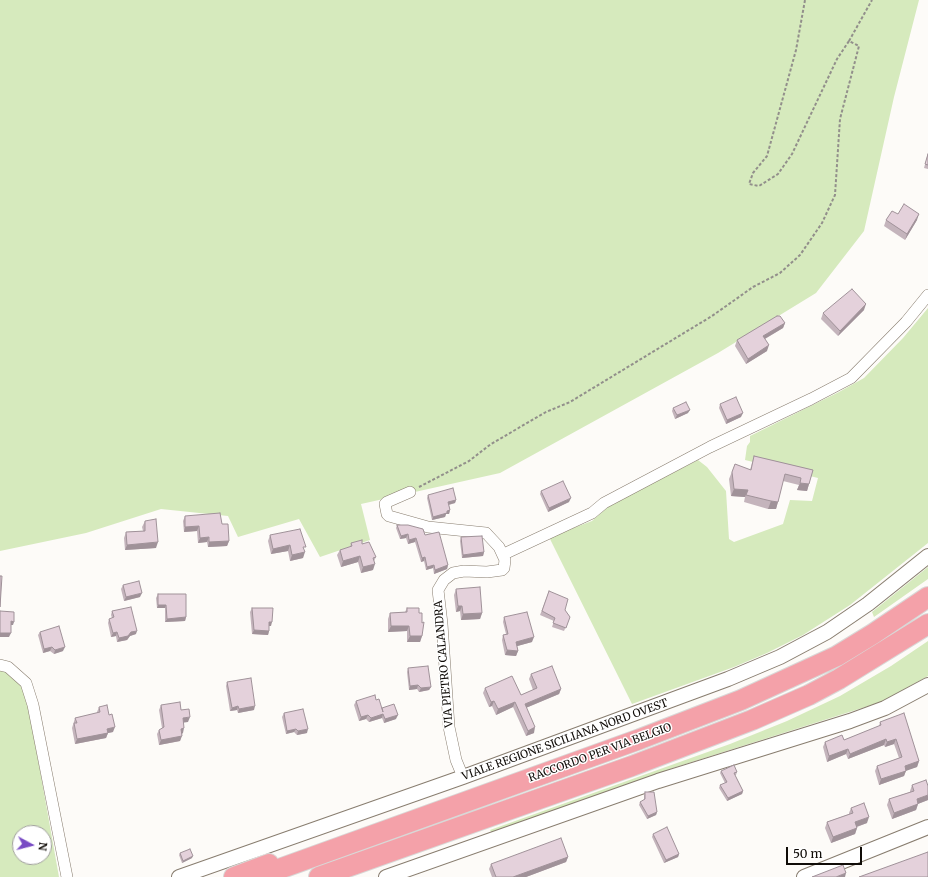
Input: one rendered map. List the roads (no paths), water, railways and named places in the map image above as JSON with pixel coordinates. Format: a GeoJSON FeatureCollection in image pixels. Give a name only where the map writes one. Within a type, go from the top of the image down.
{"type":"FeatureCollection","features":[{"type":"Feature","properties":{"kind":"highway","name":"RACCORDO PER VIA BELGIO"},"geometry":{"type":"LineString","coordinates":[[258,877],[640,739],[754,695],[837,656],[928,597]]}},
{"type":"Feature","properties":{"kind":"highway","name":"RACCORDO PER VIA BELGIO"},"geometry":{"type":"LineString","coordinates":[[319,877],[632,766],[752,720],[809,695],[839,679],[928,624]]}},
{"type":"Feature","properties":{"kind":"highway"},"geometry":{"type":"LineString","coordinates":[[234,877],[315,848],[424,816]]}},
{"type":"Feature","properties":{"kind":"street"},"geometry":{"type":"LineString","coordinates":[[410,492],[385,504],[387,514],[389,516],[428,527],[486,533],[504,554],[592,513],[604,503],[710,447],[811,399],[851,378],[906,322],[928,295]]}},
{"type":"Feature","properties":{"kind":"street","name":"VIA PIETRO CALANDRA"},"geometry":{"type":"LineString","coordinates":[[462,777],[456,760],[449,727],[438,590],[444,580],[457,572],[502,570],[505,564],[504,554]]}},
{"type":"Feature","properties":{"kind":"street","name":"VIALE REGIONE SICILIANA NORD OVEST"},"geometry":{"type":"LineString","coordinates":[[179,877],[462,777],[728,679],[780,657],[827,632],[868,604],[928,556]]}},
{"type":"Feature","properties":{"kind":"street"},"geometry":{"type":"LineString","coordinates":[[0,665],[8,668],[26,683],[33,706],[67,877]]}},
{"type":"Feature","properties":{"kind":"street"},"geometry":{"type":"LineString","coordinates":[[386,877],[658,781],[850,721],[885,708],[928,685]]}},
{"type":"Feature","properties":{"kind":"street"},"geometry":{"type":"LineString","coordinates":[[804,877],[928,827]]}}]}
